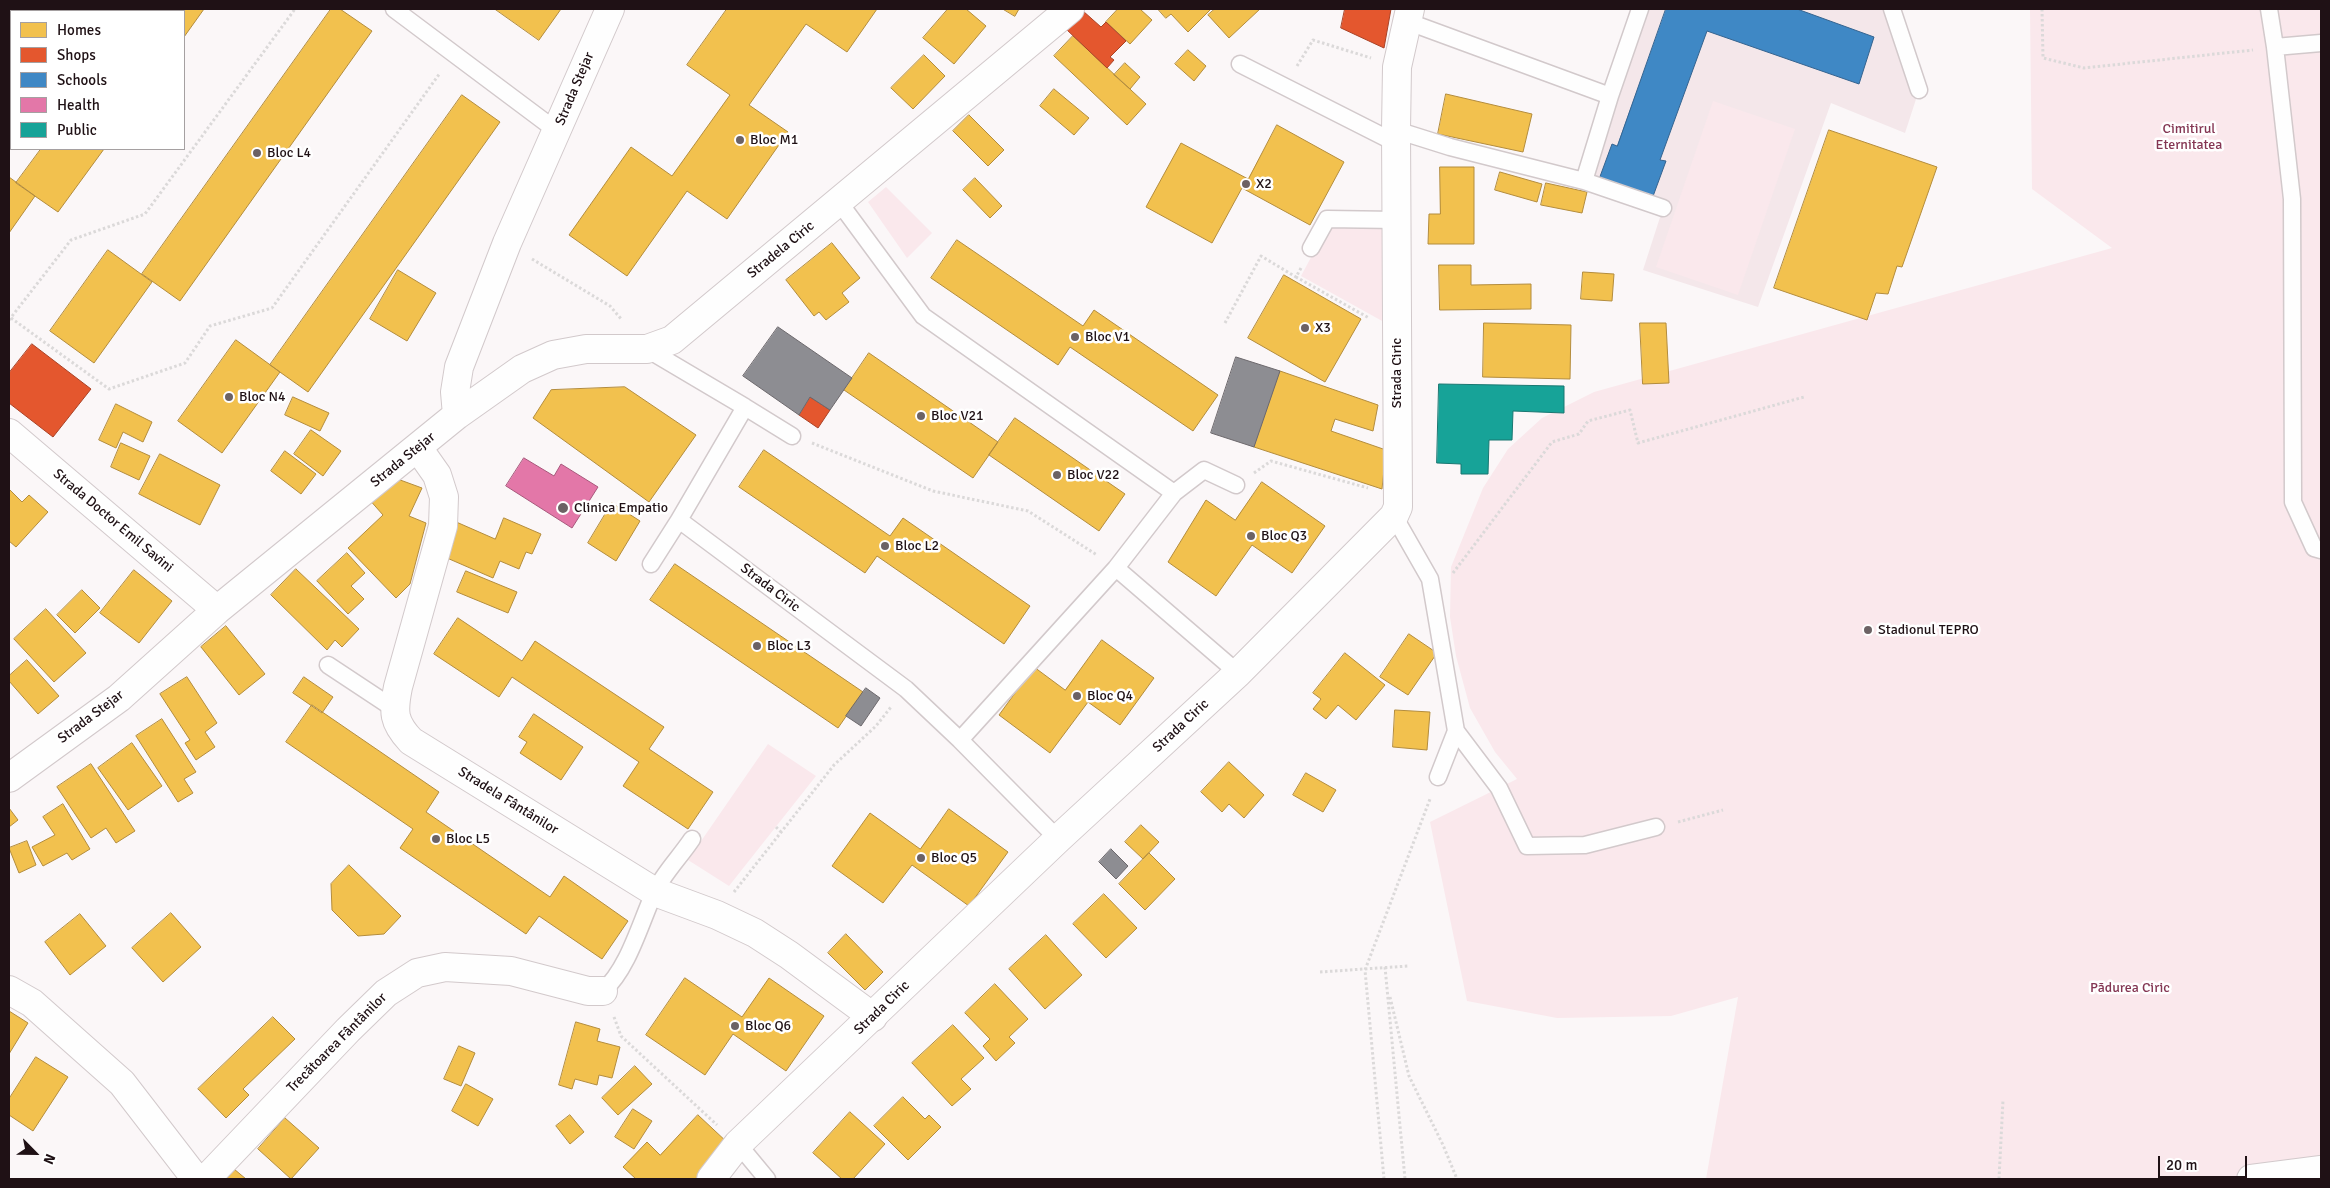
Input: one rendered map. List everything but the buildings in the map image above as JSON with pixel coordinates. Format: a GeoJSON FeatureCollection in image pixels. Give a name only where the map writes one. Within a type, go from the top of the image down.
{"type":"FeatureCollection","features":[{"type":"Feature","properties":{"kind":"street","name":"Strada Stejar"},"geometry":{"type":"LineString","coordinates":[[9,778],[119,698],[217,610],[457,416],[456,392],[459,367],[508,244],[610,9]]}},
{"type":"Feature","properties":{"kind":"street","name":"Stradela Ciric"},"geometry":{"type":"LineString","coordinates":[[457,416],[522,369],[553,355],[586,349],[646,349],[672,340],[1070,9]]}},
{"type":"Feature","properties":{"kind":"street","name":"Strada Ciric"},"geometry":{"type":"LineString","coordinates":[[711,1179],[738,1144],[1058,839],[1238,673],[1396,506],[1397,67],[1408,15]]}},
{"type":"Feature","properties":{"kind":"street","name":"Strada Doctor Emil Savini"},"geometry":{"type":"LineString","coordinates":[[9,433],[217,610]]}},
{"type":"Feature","properties":{"kind":"street"},"geometry":{"type":"LineString","coordinates":[[393,708],[443,526],[444,497],[437,476],[418,448]]}},
{"type":"Feature","properties":{"kind":"street","name":"Stradela Fântânilor"},"geometry":{"type":"LineString","coordinates":[[393,708],[399,728],[411,741],[655,892],[717,914],[755,933],[790,955],[872,1017]]}},
{"type":"Feature","properties":{"kind":"street","name":"Trecătoarea Fântânilor"},"geometry":{"type":"LineString","coordinates":[[206,1179],[348,1030],[386,993],[416,973],[445,967],[511,971],[588,991],[603,992]]}},
{"type":"Feature","properties":{"kind":"street"},"geometry":{"type":"LineString","coordinates":[[9,990],[32,1003],[122,1083],[196,1179]]}},
{"type":"Feature","properties":{"kind":"street"},"geometry":{"type":"LineString","coordinates":[[2251,1179],[2321,1170]]}},
{"type":"Feature","properties":{"kind":"lane"},"geometry":{"type":"LineString","coordinates":[[394,9],[557,131]]}},
{"type":"Feature","properties":{"kind":"lane"},"geometry":{"type":"LineString","coordinates":[[1584,181],[1610,96],[1640,9]]}},
{"type":"Feature","properties":{"kind":"lane"},"geometry":{"type":"LineString","coordinates":[[1892,9],[1919,90]]}},
{"type":"Feature","properties":{"kind":"lane"},"geometry":{"type":"LineString","coordinates":[[2269,9],[2276,47],[2292,199],[2293,502],[2314,548],[2321,550]]}},
{"type":"Feature","properties":{"kind":"lane"},"geometry":{"type":"LineString","coordinates":[[1408,15],[1610,96]]}},
{"type":"Feature","properties":{"kind":"lane"},"geometry":{"type":"LineString","coordinates":[[2276,47],[2321,43]]}},
{"type":"Feature","properties":{"kind":"lane"},"geometry":{"type":"LineString","coordinates":[[1240,64],[1396,136],[1450,147],[1584,181],[1663,208]]}},
{"type":"Feature","properties":{"kind":"lane"},"geometry":{"type":"LineString","coordinates":[[839,202],[923,316],[1174,492]]}},
{"type":"Feature","properties":{"kind":"lane"},"geometry":{"type":"LineString","coordinates":[[1311,248],[1327,219],[1397,220]]}},
{"type":"Feature","properties":{"kind":"lane"},"geometry":{"type":"LineString","coordinates":[[646,349],[792,436]]}},
{"type":"Feature","properties":{"kind":"lane"},"geometry":{"type":"LineString","coordinates":[[651,564],[746,407]]}},
{"type":"Feature","properties":{"kind":"lane"},"geometry":{"type":"LineString","coordinates":[[960,740],[1116,568],[1174,492],[1204,470],[1236,485]]}},
{"type":"Feature","properties":{"kind":"lane"},"geometry":{"type":"LineString","coordinates":[[1396,506],[1430,579],[1456,731],[1499,788],[1527,846],[1585,845],[1656,828]]}},
{"type":"Feature","properties":{"kind":"lane","name":"Strada Ciric"},"geometry":{"type":"LineString","coordinates":[[679,520],[906,689],[960,740],[1058,839]]}},
{"type":"Feature","properties":{"kind":"lane"},"geometry":{"type":"LineString","coordinates":[[1116,568],[1238,673]]}},
{"type":"Feature","properties":{"kind":"lane"},"geometry":{"type":"LineString","coordinates":[[328,665],[393,708]]}},
{"type":"Feature","properties":{"kind":"lane"},"geometry":{"type":"LineString","coordinates":[[1438,777],[1456,731]]}},
{"type":"Feature","properties":{"kind":"lane"},"geometry":{"type":"LineString","coordinates":[[603,992],[613,983],[647,915],[655,892],[692,839]]}},
{"type":"Feature","properties":{"kind":"lane"},"geometry":{"type":"LineString","coordinates":[[738,1144],[767,1179]]}},
{"type":"Feature","properties":{"kind":"path"},"geometry":{"type":"LineString","coordinates":[[295,9],[145,214],[71,240],[10,319],[109,390],[185,363],[210,326],[272,308],[454,54]]}},
{"type":"Feature","properties":{"kind":"path"},"geometry":{"type":"LineString","coordinates":[[2042,9],[2043,58],[2084,68],[2276,47]]}},
{"type":"Feature","properties":{"kind":"path"},"geometry":{"type":"LineString","coordinates":[[1285,86],[1313,40],[1397,67]]}},
{"type":"Feature","properties":{"kind":"path"},"geometry":{"type":"LineString","coordinates":[[508,244],[610,306],[646,349]]}},
{"type":"Feature","properties":{"kind":"path"},"geometry":{"type":"LineString","coordinates":[[1296,277],[1311,248]]}},
{"type":"Feature","properties":{"kind":"path"},"geometry":{"type":"LineString","coordinates":[[1225,323],[1261,256],[1397,335]]}},
{"type":"Feature","properties":{"kind":"path"},"geometry":{"type":"LineString","coordinates":[[1430,579],[1452,574],[1552,442],[1579,434],[1588,422],[1630,410],[1638,443],[1804,397]]}},
{"type":"Feature","properties":{"kind":"path"},"geometry":{"type":"LineString","coordinates":[[792,436],[933,491],[1028,511],[1116,568]]}},
{"type":"Feature","properties":{"kind":"path"},"geometry":{"type":"LineString","coordinates":[[1236,485],[1271,461],[1396,506]]}},
{"type":"Feature","properties":{"kind":"path"},"geometry":{"type":"LineString","coordinates":[[733,892],[834,765],[876,726],[906,689]]}},
{"type":"Feature","properties":{"kind":"path"},"geometry":{"type":"LineString","coordinates":[[1384,1179],[1365,970],[1438,777]]}},
{"type":"Feature","properties":{"kind":"path"},"geometry":{"type":"LineString","coordinates":[[1656,828],[1723,810]]}},
{"type":"Feature","properties":{"kind":"path"},"geometry":{"type":"LineString","coordinates":[[776,827],[781,832]]}},
{"type":"Feature","properties":{"kind":"path"},"geometry":{"type":"LineString","coordinates":[[1320,972],[1408,966]]}},
{"type":"Feature","properties":{"kind":"path"},"geometry":{"type":"LineString","coordinates":[[1385,967],[1405,1179]]}},
{"type":"Feature","properties":{"kind":"path"},"geometry":{"type":"LineString","coordinates":[[1387,987],[1409,1076],[1443,1145],[1456,1179]]}},
{"type":"Feature","properties":{"kind":"path"},"geometry":{"type":"LineString","coordinates":[[603,992],[621,1036],[738,1144]]}},
{"type":"Feature","properties":{"kind":"path"},"geometry":{"type":"LineString","coordinates":[[1999,1179],[2003,1100]]}},
{"type":"Feature","properties":{"kind":"shaded area"},"geometry":{"type":"Polygon","coordinates":[[[1640,9],[1892,9],[1919,90],[1905,133],[1831,103],[1758,307],[1643,270],[1663,208],[1584,181],[1640,9]]]}},
{"type":"Feature","properties":{"kind":"green space"},"geometry":{"type":"Polygon","coordinates":[[[2030,9],[2321,9],[2321,1179],[1706,1179],[1738,997],[1671,1016],[1557,1018],[1467,1001],[1430,822],[1517,779],[1495,752],[1470,708],[1456,656],[1450,617],[1451,567],[1483,488],[1508,449],[1542,418],[1594,392],[2112,248],[2032,189],[2030,9]]]}},
{"type":"Feature","properties":{"kind":"green space"},"geometry":{"type":"Polygon","coordinates":[[[1713,101],[1795,129],[1738,295],[1656,267],[1713,101]]]}},
{"type":"Feature","properties":{"kind":"green space"},"geometry":{"type":"Polygon","coordinates":[[[886,187],[932,233],[907,258],[868,202],[886,187]]]}},
{"type":"Feature","properties":{"kind":"green space"},"geometry":{"type":"Polygon","coordinates":[[[1330,222],[1392,225],[1393,327],[1301,276],[1330,222]]]}},
{"type":"Feature","properties":{"kind":"green space"},"geometry":{"type":"Polygon","coordinates":[[[768,744],[816,776],[729,886],[688,860],[768,744]]]}},
{"type":"Feature","properties":{"kind":"place","name":"Bloc M1"},"geometry":{"type":"Point","coordinates":[740,140]}},
{"type":"Feature","properties":{"kind":"place","name":"Bloc L4"},"geometry":{"type":"Point","coordinates":[257,153]}},
{"type":"Feature","properties":{"kind":"place","name":"X2"},"geometry":{"type":"Point","coordinates":[1246,184]}},
{"type":"Feature","properties":{"kind":"place","name":"X3"},"geometry":{"type":"Point","coordinates":[1305,328]}},
{"type":"Feature","properties":{"kind":"place","name":"Bloc V1"},"geometry":{"type":"Point","coordinates":[1075,337]}},
{"type":"Feature","properties":{"kind":"place","name":"Bloc N4"},"geometry":{"type":"Point","coordinates":[229,397]}},
{"type":"Feature","properties":{"kind":"place","name":"Bloc V21"},"geometry":{"type":"Point","coordinates":[921,416]}},
{"type":"Feature","properties":{"kind":"place","name":"Bloc V22"},"geometry":{"type":"Point","coordinates":[1057,475]}},
{"type":"Feature","properties":{"kind":"place","name":"Clinica Empatio"},"geometry":{"type":"Point","coordinates":[563,508]}},
{"type":"Feature","properties":{"kind":"place","name":"Bloc Q3"},"geometry":{"type":"Point","coordinates":[1251,536]}},
{"type":"Feature","properties":{"kind":"place","name":"Bloc L2"},"geometry":{"type":"Point","coordinates":[885,546]}},
{"type":"Feature","properties":{"kind":"place","name":"Stadionul TEPRO"},"geometry":{"type":"Point","coordinates":[1868,630]}},
{"type":"Feature","properties":{"kind":"place","name":"Bloc L3"},"geometry":{"type":"Point","coordinates":[757,646]}},
{"type":"Feature","properties":{"kind":"place","name":"Bloc Q4"},"geometry":{"type":"Point","coordinates":[1077,696]}},
{"type":"Feature","properties":{"kind":"place","name":"Bloc L5"},"geometry":{"type":"Point","coordinates":[436,839]}},
{"type":"Feature","properties":{"kind":"place","name":"Bloc Q5"},"geometry":{"type":"Point","coordinates":[921,858]}},
{"type":"Feature","properties":{"kind":"place","name":"Bloc Q6"},"geometry":{"type":"Point","coordinates":[735,1026]}},
{"type":"Feature","properties":{"kind":"park label","name":"Cimitirul Eternitatea"},"geometry":{"type":"Point","coordinates":[2189,138]}},
{"type":"Feature","properties":{"kind":"park label","name":"Pădurea Ciric"},"geometry":{"type":"Point","coordinates":[2130,988]}}]}
